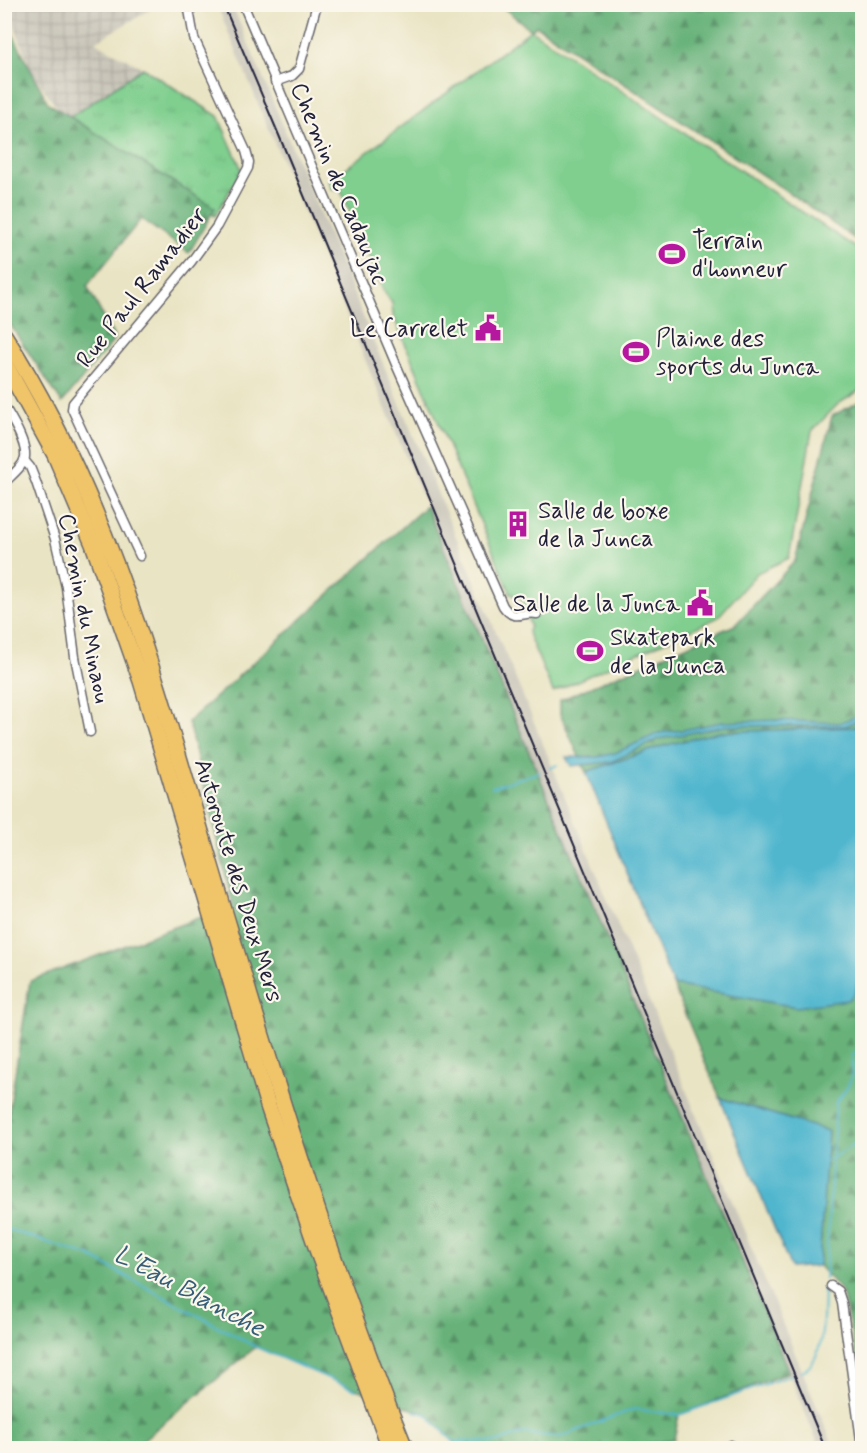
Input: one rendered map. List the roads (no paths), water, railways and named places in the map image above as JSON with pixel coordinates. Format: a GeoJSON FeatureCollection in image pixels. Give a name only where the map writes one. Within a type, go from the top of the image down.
{"type":"FeatureCollection","features":[{"type":"Feature","properties":{"kind":"highway","name":"Autoroute des Deux Mers"},"geometry":{"type":"LineString","coordinates":[[4,335],[25,366],[68,445],[106,535],[154,675],[281,1101],[336,1264],[405,1449]]}},
{"type":"Feature","properties":{"kind":"highway","name":"Autoroute des Deux Mers"},"geometry":{"type":"LineString","coordinates":[[4,362],[56,455],[109,587],[141,681],[268,1106],[320,1258],[390,1449]]}},
{"type":"Feature","properties":{"kind":"street","name":"Rue Paul Ramadier"},"geometry":{"type":"LineString","coordinates":[[140,556],[72,409],[73,403],[217,226],[249,166],[246,151],[192,32],[188,4]]}},
{"type":"Feature","properties":{"kind":"street","name":"Chemin de Cadaujac"},"geometry":{"type":"LineString","coordinates":[[243,4],[412,402],[503,606],[515,615],[537,614]]}},
{"type":"Feature","properties":{"kind":"street"},"geometry":{"type":"LineString","coordinates":[[275,82],[292,76],[299,69],[317,4]]}},
{"type":"Feature","properties":{"kind":"street","name":"Chemin du Minaou"},"geometry":{"type":"LineString","coordinates":[[4,406],[21,438],[25,451],[24,460],[30,467],[56,539],[90,732]]}},
{"type":"Feature","properties":{"kind":"street"},"geometry":{"type":"LineString","coordinates":[[4,483],[24,460]]}},
{"type":"Feature","properties":{"kind":"street"},"geometry":{"type":"LineString","coordinates":[[831,1286],[838,1291],[842,1303],[862,1447]]}},
{"type":"Feature","properties":{"kind":"water"},"geometry":{"type":"Polygon","coordinates":[[[862,714],[862,718],[846,726],[725,726],[659,739],[611,762],[571,766],[566,757],[598,757],[615,753],[659,733],[722,722],[779,720],[839,723],[862,714]]]}},
{"type":"Feature","properties":{"kind":"water"},"geometry":{"type":"Polygon","coordinates":[[[858,727],[862,729],[862,955],[856,992],[848,1000],[796,1007],[673,985],[586,772],[663,746],[719,732],[858,727]]]}},
{"type":"Feature","properties":{"kind":"water"},"geometry":{"type":"Polygon","coordinates":[[[720,1098],[828,1131],[819,1266],[791,1268],[720,1098]]]}},
{"type":"Feature","properties":{"kind":"waterway","name":"L'Eau Blanche"},"geometry":{"type":"LineString","coordinates":[[551,768],[557,765]]}},
{"type":"Feature","properties":{"kind":"waterway","name":"L'Eau Blanche"},"geometry":{"type":"LineString","coordinates":[[492,787],[540,772]]}},
{"type":"Feature","properties":{"kind":"waterway","name":"L'Eau Blanche"},"geometry":{"type":"LineString","coordinates":[[825,1279],[836,1102],[850,1080],[852,1055],[862,1048]]}},
{"type":"Feature","properties":{"kind":"waterway"},"geometry":{"type":"LineString","coordinates":[[824,1163],[862,1140]]}},
{"type":"Feature","properties":{"kind":"waterway","name":"L'Eau Blanche"},"geometry":{"type":"LineString","coordinates":[[4,1228],[89,1256],[256,1347],[356,1390]]}},
{"type":"Feature","properties":{"kind":"waterway","name":"L'Eau Blanche"},"geometry":{"type":"LineString","coordinates":[[802,1371],[810,1366],[819,1347],[822,1334],[824,1288]]}},
{"type":"Feature","properties":{"kind":"waterway","name":"L'Eau Blanche"},"geometry":{"type":"LineString","coordinates":[[414,1411],[426,1414],[453,1441],[497,1442],[523,1433],[560,1437],[634,1409],[679,1415],[791,1375]]}},
{"type":"Feature","properties":{"kind":"railway"},"geometry":{"type":"LineString","coordinates":[[223,4],[825,1448]]}},
{"type":"Feature","properties":{"kind":"place","name":"Terrain d'honneur"},"geometry":{"type":"Point","coordinates":[672,254]}},
{"type":"Feature","properties":{"kind":"place","name":"Le Carrelet"},"geometry":{"type":"Point","coordinates":[488,328]}},
{"type":"Feature","properties":{"kind":"place","name":"Plaine des sports du Junca"},"geometry":{"type":"Point","coordinates":[636,352]}},
{"type":"Feature","properties":{"kind":"place","name":"Salle de boxe de la Junca"},"geometry":{"type":"Point","coordinates":[518,524]}},
{"type":"Feature","properties":{"kind":"place","name":"Salle de la Junca"},"geometry":{"type":"Point","coordinates":[700,603]}},
{"type":"Feature","properties":{"kind":"place","name":"Skatepark de la Junca"},"geometry":{"type":"Point","coordinates":[590,651]}}]}
